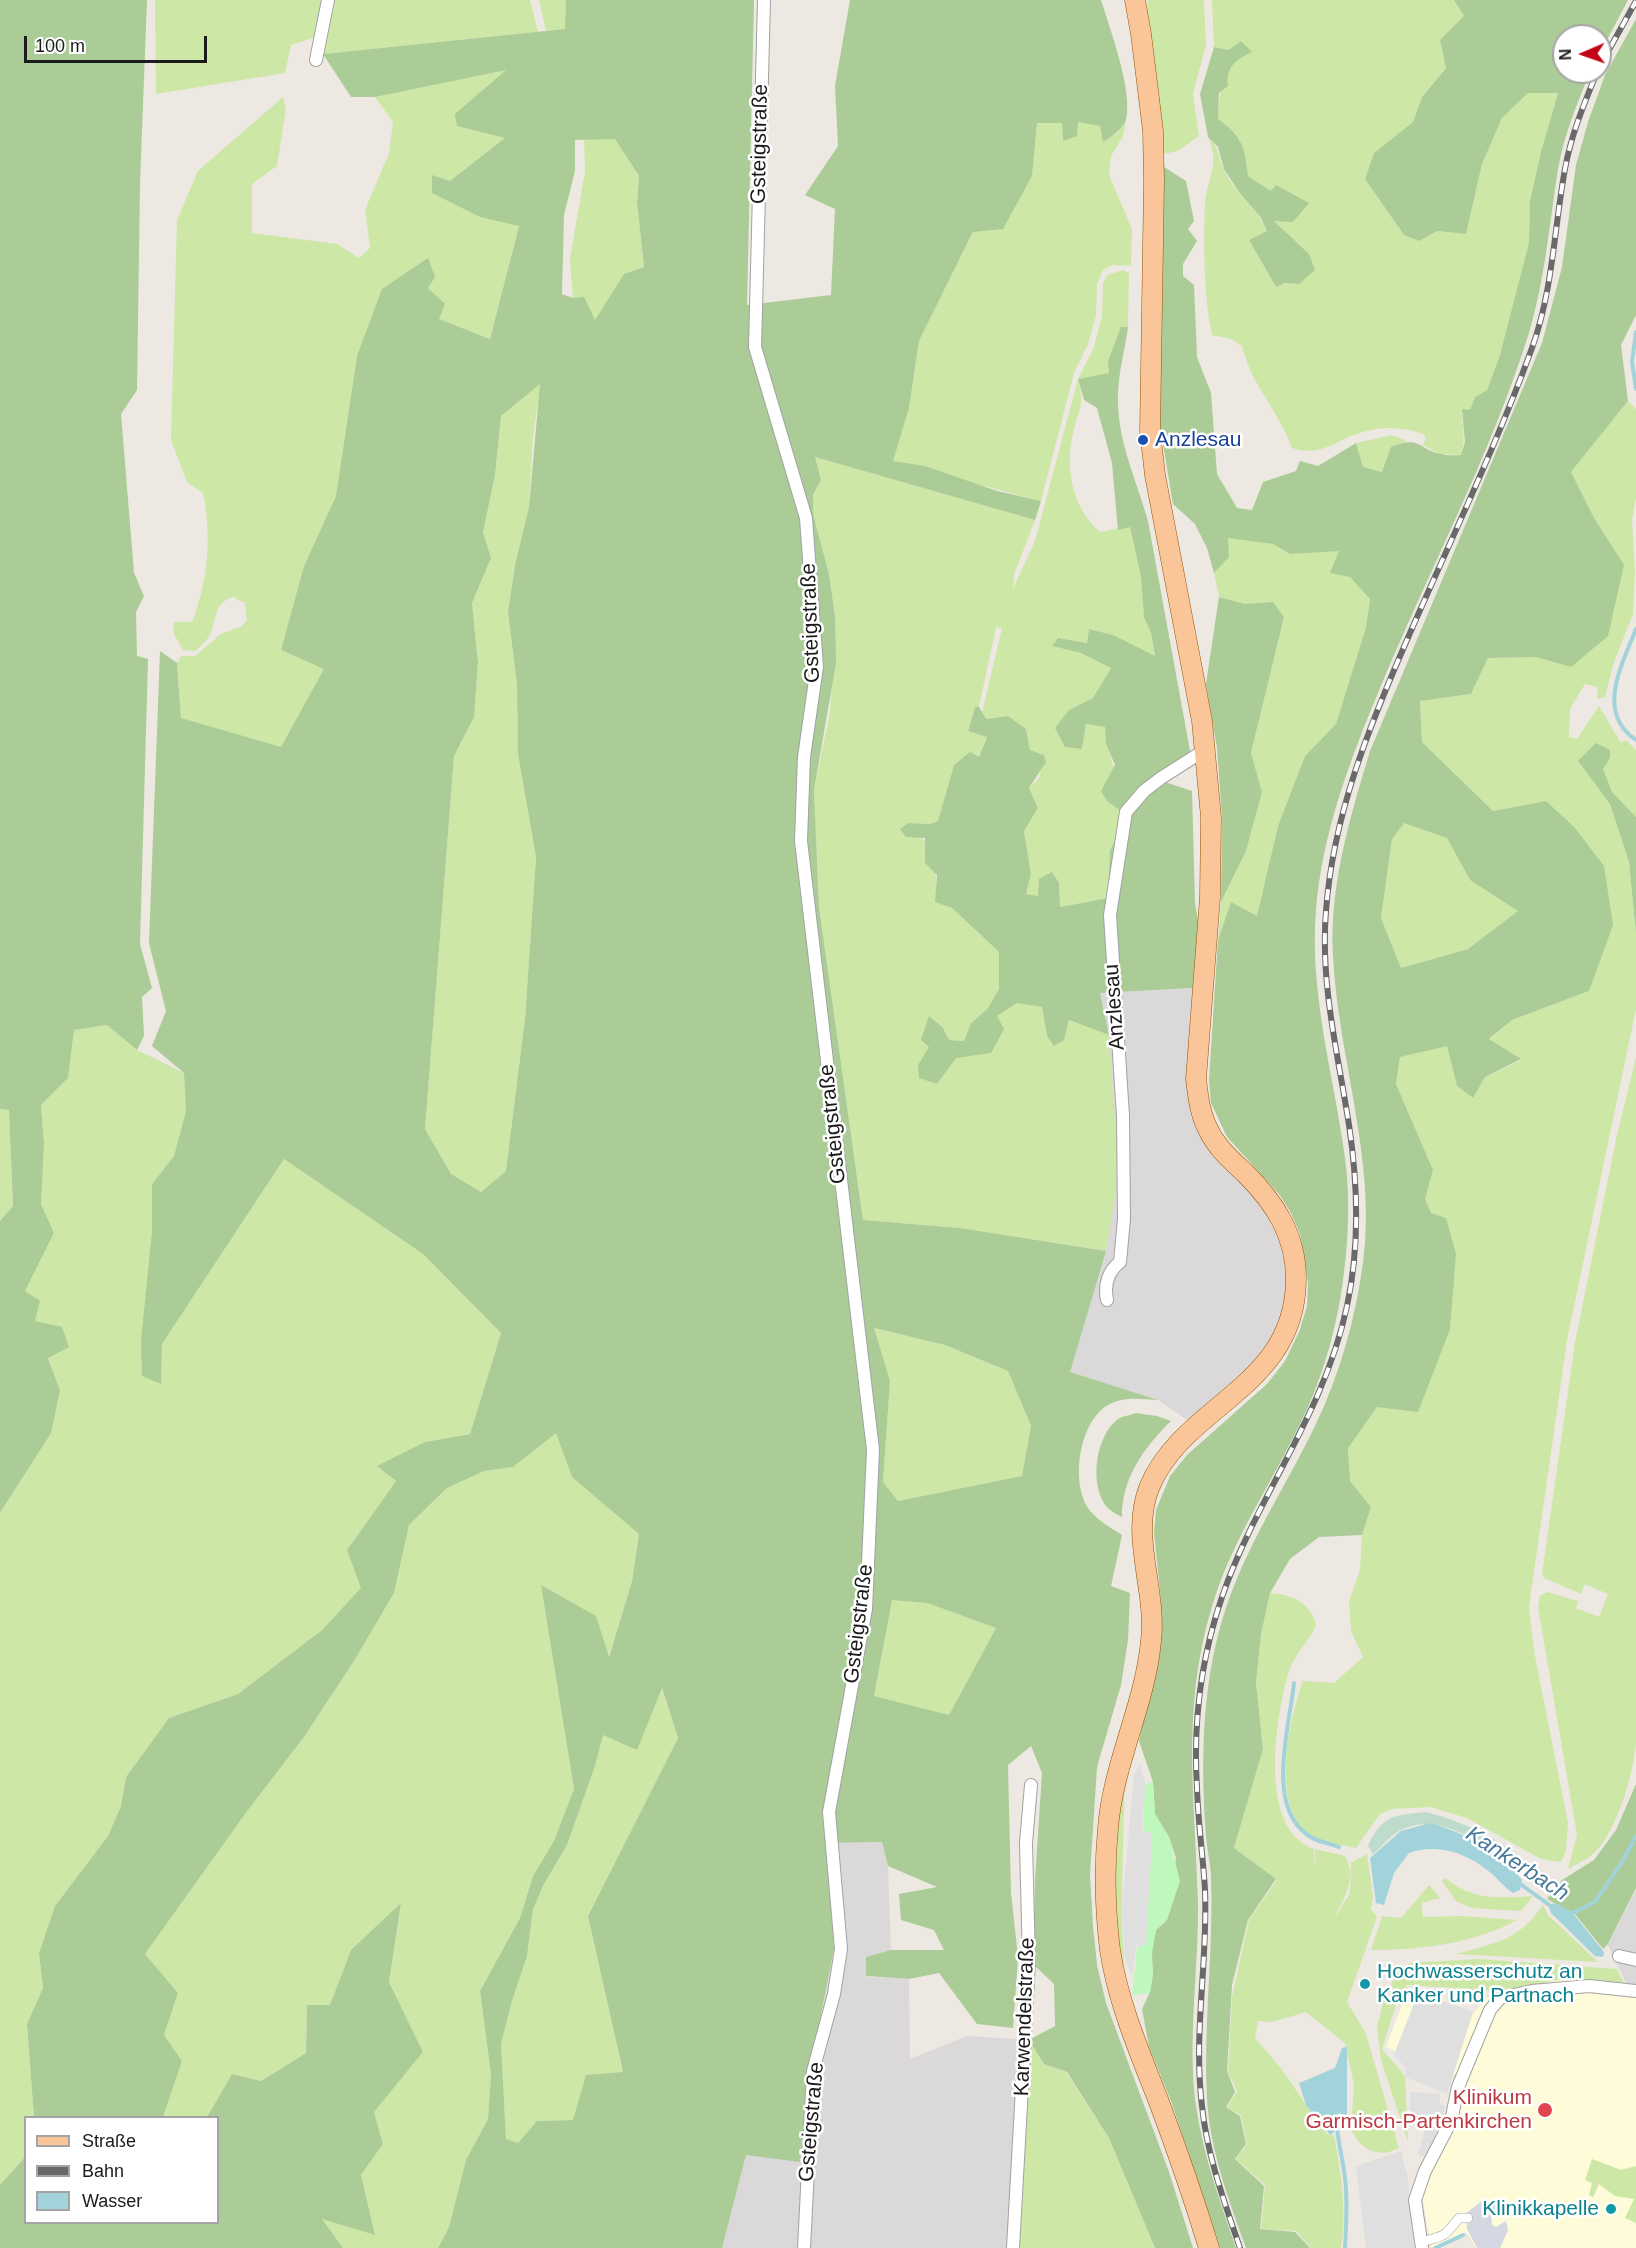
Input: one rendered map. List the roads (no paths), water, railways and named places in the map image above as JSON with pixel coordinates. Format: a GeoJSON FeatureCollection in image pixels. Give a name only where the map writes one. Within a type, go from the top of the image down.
{"type":"FeatureCollection","features":[{"type":"Feature","properties":{"kind":"main road"},"geometry":{"type":"LineString","coordinates":[[1134,0],[1141,34],[1153,131],[1150,432],[1155,475],[1197,690],[1205,750],[1211,862],[1196,1079],[1200,1106],[1207,1129],[1219,1147],[1256,1184],[1281,1217],[1289,1235],[1295,1260],[1295,1303],[1275,1352],[1233,1397],[1176,1446],[1149,1488],[1142,1532],[1153,1603],[1151,1642],[1108,1824],[1105,1882],[1110,1952],[1124,2010],[1183,2167],[1209,2248]]}},
{"type":"Feature","properties":{"kind":"street"},"geometry":{"type":"LineString","coordinates":[[316,60],[328,0]]}},
{"type":"Feature","properties":{"kind":"street","name":"Gsteigstraße"},"geometry":{"type":"LineString","coordinates":[[764,0],[755,347],[806,518],[817,666],[804,757],[801,841],[873,1450],[866,1609],[829,1812],[841,1949],[834,1994],[813,2072],[804,2248]]}},
{"type":"Feature","properties":{"kind":"street","name":"Anzlesau"},"geometry":{"type":"LineString","coordinates":[[1107,1300],[1105,1292],[1110,1270],[1120,1262],[1124,1220],[1123,1116],[1110,915],[1126,812],[1144,791],[1205,750]]}},
{"type":"Feature","properties":{"kind":"street","name":"Karwendelstraße"},"geometry":{"type":"LineString","coordinates":[[1013,2248],[1029,1963],[1026,1843],[1031,1785]]}},
{"type":"Feature","properties":{"kind":"street"},"geometry":{"type":"LineString","coordinates":[[1619,1956],[1636,1960]]}},
{"type":"Feature","properties":{"kind":"street"},"geometry":{"type":"LineString","coordinates":[[1468,2218],[1459,2218],[1452,2230],[1442,2238],[1422,2245],[1415,2200],[1425,2171],[1451,2121],[1465,2067],[1490,2010],[1500,1998],[1532,1991],[1589,1986],[1636,1991]]}},
{"type":"Feature","properties":{"kind":"water"},"geometry":{"type":"Polygon","coordinates":[[[1430,1823],[1481,1844],[1503,1860],[1522,1880],[1520,1890],[1513,1893],[1483,1867],[1463,1855],[1431,1849],[1409,1853],[1394,1873],[1384,1905],[1376,1903],[1370,1858],[1401,1831],[1430,1823]]]}},
{"type":"Feature","properties":{"kind":"water"},"geometry":{"type":"Polygon","coordinates":[[[1554,1903],[1572,1912],[1604,1952],[1603,1957],[1595,1956],[1551,1913],[1549,1906],[1554,1903]]]}},
{"type":"Feature","properties":{"kind":"water"},"geometry":{"type":"Polygon","coordinates":[[[1347,2047],[1347,2122],[1336,2108],[1334,2132],[1330,2135],[1306,2105],[1299,2083],[1335,2068],[1342,2048],[1347,2047]]]}},
{"type":"Feature","properties":{"kind":"waterway","name":"Kankerbach"},"geometry":{"type":"LineString","coordinates":[[1636,332],[1632,362],[1636,389]]}},
{"type":"Feature","properties":{"kind":"waterway","name":"Kankerbach"},"geometry":{"type":"LineString","coordinates":[[1636,629],[1619,673],[1614,702],[1617,716],[1624,729],[1636,740]]}},
{"type":"Feature","properties":{"kind":"waterway"},"geometry":{"type":"LineString","coordinates":[[1294,1683],[1283,1762],[1286,1802],[1293,1819],[1308,1836],[1339,1847]]}},
{"type":"Feature","properties":{"kind":"waterway","name":"Kankerbach"},"geometry":{"type":"LineString","coordinates":[[1569,1915],[1595,1902],[1622,1862],[1636,1836]]}},
{"type":"Feature","properties":{"kind":"waterway","name":"Kankerbach"},"geometry":{"type":"LineString","coordinates":[[1519,1883],[1552,1907]]}},
{"type":"Feature","properties":{"kind":"waterway","name":"Kankerbach"},"geometry":{"type":"LineString","coordinates":[[1338,2105],[1338,2133],[1346,2196],[1345,2248]]}},
{"type":"Feature","properties":{"kind":"waterway"},"geometry":{"type":"LineString","coordinates":[[1435,2248],[1463,2235]]}},
{"type":"Feature","properties":{"kind":"railway"},"geometry":{"type":"LineString","coordinates":[[1612,44],[1636,1]]}},
{"type":"Feature","properties":{"kind":"railway"},"geometry":{"type":"LineString","coordinates":[[1240,2248],[1212,2160],[1202,2106],[1199,2052],[1205,1944],[1205,1890],[1198,1814],[1196,1740],[1204,1667],[1222,1597],[1236,1560],[1323,1383],[1336,1346],[1351,1283],[1356,1238],[1356,1193],[1349,1125],[1328,992],[1325,938],[1330,875],[1345,806],[1379,706],[1488,458],[1532,348],[1549,282],[1568,156],[1578,120],[1592,84]]}},
{"type":"Feature","properties":{"kind":"place","name":"Anzlesau"},"geometry":{"type":"Point","coordinates":[1143,440]}},
{"type":"Feature","properties":{"kind":"place","name":"Hochwasserschutz an Kanker und Partnach"},"geometry":{"type":"Point","coordinates":[1365,1984]}},
{"type":"Feature","properties":{"kind":"place","name":"Klinikum Garmisch-Partenkirchen"},"geometry":{"type":"Point","coordinates":[1545,2110]}},
{"type":"Feature","properties":{"kind":"place","name":"Klinikkapelle"},"geometry":{"type":"Point","coordinates":[1611,2209]}}]}
